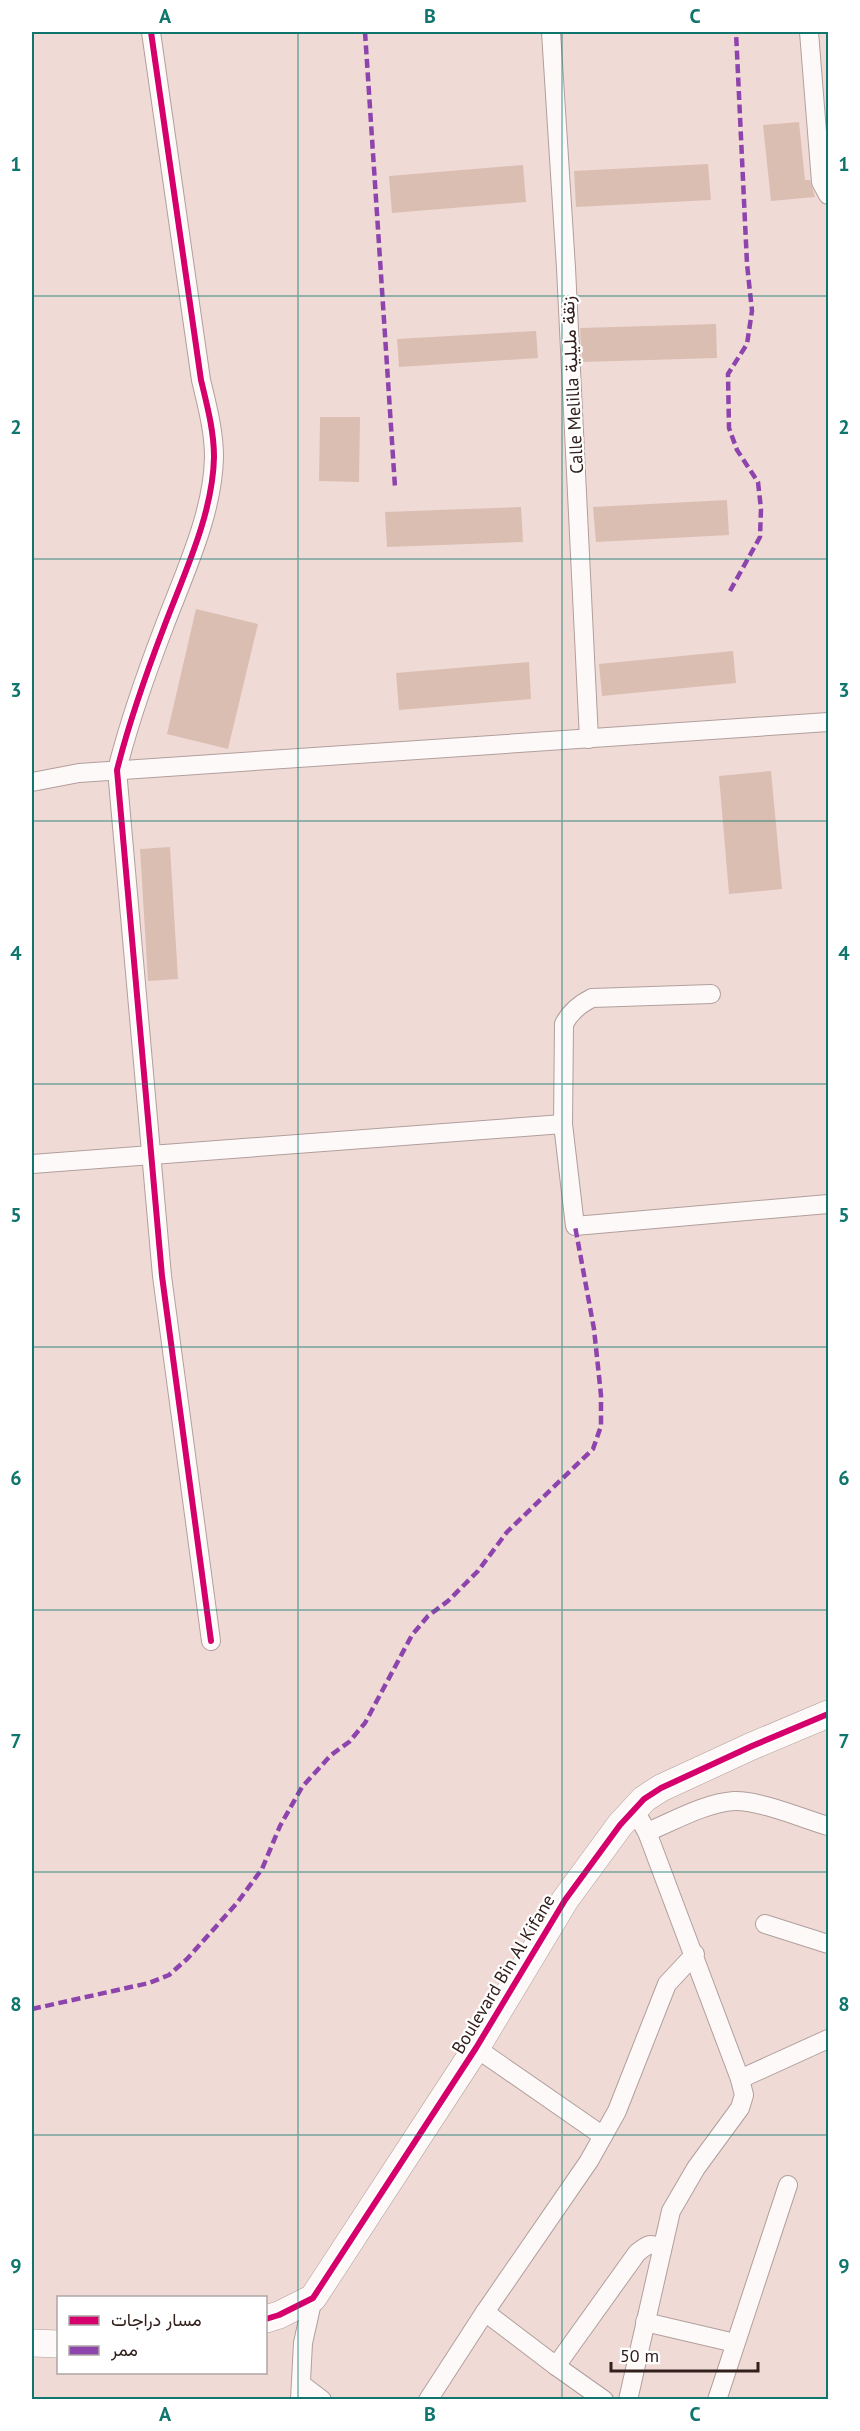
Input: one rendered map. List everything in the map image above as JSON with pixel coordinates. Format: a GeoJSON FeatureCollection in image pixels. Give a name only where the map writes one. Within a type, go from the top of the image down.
{"type":"FeatureCollection","features":[{"type":"Feature","properties":{"kind":"street"},"geometry":{"type":"LineString","coordinates":[[151,32],[201,380],[212,428],[214,457],[210,495],[187,571],[128,729],[117,770],[162,1276],[211,1641]]}},
{"type":"Feature","properties":{"kind":"street","name":"Calle Melilla زنقة مليلية"},"geometry":{"type":"LineString","coordinates":[[551,32],[566,268],[589,739]]}},
{"type":"Feature","properties":{"kind":"street"},"geometry":{"type":"LineString","coordinates":[[809,32],[821,182],[828,195]]}},
{"type":"Feature","properties":{"kind":"street"},"geometry":{"type":"LineString","coordinates":[[32,782],[79,773],[117,770],[828,722]]}},
{"type":"Feature","properties":{"kind":"street"},"geometry":{"type":"LineString","coordinates":[[711,994],[592,998],[573,1011],[564,1024],[563,1124],[575,1226],[828,1204]]}},
{"type":"Feature","properties":{"kind":"street"},"geometry":{"type":"LineString","coordinates":[[32,1164],[563,1124]]}},
{"type":"Feature","properties":{"kind":"street","name":"Boulevard Bin Al Kifane"},"geometry":{"type":"LineString","coordinates":[[313,2298],[476,2048],[565,1900],[606,1842],[634,1809],[644,1799],[662,1788],[828,1714]]}},
{"type":"Feature","properties":{"kind":"street"},"geometry":{"type":"LineString","coordinates":[[647,1832],[711,1806],[735,1801],[755,1804],[828,1826]]}},
{"type":"Feature","properties":{"kind":"street"},"geometry":{"type":"LineString","coordinates":[[628,2400],[672,2211],[696,2168],[740,2108],[744,2095],[695,1954],[647,1832],[634,1809]]}},
{"type":"Feature","properties":{"kind":"street"},"geometry":{"type":"LineString","coordinates":[[765,1924],[828,1944]]}},
{"type":"Feature","properties":{"kind":"street"},"geometry":{"type":"LineString","coordinates":[[428,2400],[485,2312],[589,2161],[617,2112],[667,1984],[695,1954]]}},
{"type":"Feature","properties":{"kind":"street"},"geometry":{"type":"LineString","coordinates":[[740,2079],[828,2039]]}},
{"type":"Feature","properties":{"kind":"street"},"geometry":{"type":"LineString","coordinates":[[476,2048],[603,2136]]}},
{"type":"Feature","properties":{"kind":"street"},"geometry":{"type":"LineString","coordinates":[[717,2400],[788,2185]]}},
{"type":"Feature","properties":{"kind":"street"},"geometry":{"type":"LineString","coordinates":[[556,2366],[637,2253],[648,2244],[654,2244],[662,2250]]}},
{"type":"Feature","properties":{"kind":"street"},"geometry":{"type":"LineString","coordinates":[[267,2319],[313,2298]]}},
{"type":"Feature","properties":{"kind":"street"},"geometry":{"type":"LineString","coordinates":[[313,2298],[303,2343],[301,2392],[322,2400]]}},
{"type":"Feature","properties":{"kind":"street"},"geometry":{"type":"LineString","coordinates":[[485,2312],[604,2400]]}},
{"type":"Feature","properties":{"kind":"street"},"geometry":{"type":"LineString","coordinates":[[645,2322],[735,2343]]}},
{"type":"Feature","properties":{"kind":"street"},"geometry":{"type":"LineString","coordinates":[[32,2343],[57,2344]]}},
{"type":"Feature","properties":{"kind":"building"},"geometry":{"type":"Polygon","coordinates":[[[799,122],[805,180],[810,180],[815,197],[771,201],[763,125],[799,122]]]}},
{"type":"Feature","properties":{"kind":"building"},"geometry":{"type":"Polygon","coordinates":[[[708,164],[711,200],[576,207],[574,171],[708,164]]]}},
{"type":"Feature","properties":{"kind":"building"},"geometry":{"type":"Polygon","coordinates":[[[523,165],[526,202],[392,213],[389,176],[523,165]]]}},
{"type":"Feature","properties":{"kind":"building"},"geometry":{"type":"Polygon","coordinates":[[[716,324],[717,358],[582,362],[580,328],[716,324]]]}},
{"type":"Feature","properties":{"kind":"building"},"geometry":{"type":"Polygon","coordinates":[[[536,331],[538,358],[399,367],[397,339],[536,331]]]}},
{"type":"Feature","properties":{"kind":"building"},"geometry":{"type":"Polygon","coordinates":[[[320,417],[360,417],[359,482],[319,481],[320,417]]]}},
{"type":"Feature","properties":{"kind":"building"},"geometry":{"type":"Polygon","coordinates":[[[727,500],[729,535],[596,542],[593,507],[727,500]]]}},
{"type":"Feature","properties":{"kind":"building"},"geometry":{"type":"Polygon","coordinates":[[[521,507],[523,542],[387,547],[385,512],[521,507]]]}},
{"type":"Feature","properties":{"kind":"building"},"geometry":{"type":"Polygon","coordinates":[[[196,609],[258,624],[228,749],[167,734],[196,609]]]}},
{"type":"Feature","properties":{"kind":"building"},"geometry":{"type":"Polygon","coordinates":[[[733,651],[736,683],[602,696],[599,664],[733,651]]]}},
{"type":"Feature","properties":{"kind":"building"},"geometry":{"type":"Polygon","coordinates":[[[529,662],[531,699],[399,710],[396,673],[529,662]]]}},
{"type":"Feature","properties":{"kind":"building"},"geometry":{"type":"Polygon","coordinates":[[[771,771],[782,889],[729,894],[719,776],[771,771]]]}},
{"type":"Feature","properties":{"kind":"building"},"geometry":{"type":"Polygon","coordinates":[[[170,847],[178,979],[148,981],[140,849],[170,847]]]}},
{"type":"Feature","properties":{"kind":"marked path"},"geometry":{"type":"LineString","coordinates":[[365,32],[395,487]]}},
{"type":"Feature","properties":{"kind":"marked path"},"geometry":{"type":"LineString","coordinates":[[730,591],[760,537],[761,509],[758,482],[737,450],[729,428],[728,374],[747,344],[752,311],[747,264],[736,32]]}},
{"type":"Feature","properties":{"kind":"marked path"},"geometry":{"type":"LineString","coordinates":[[32,2009],[149,1983],[169,1975],[187,1959],[237,1903],[262,1869],[280,1826],[302,1787],[331,1755],[349,1742],[365,1723],[412,1635],[428,1616],[448,1601],[478,1571],[507,1532],[593,1449],[601,1426],[601,1395],[594,1329],[575,1226]]}},
{"type":"Feature","properties":{"kind":"cycle path"},"geometry":{"type":"LineString","coordinates":[[151,32],[214,457],[209,500],[203,522],[144,680],[117,770],[162,1276],[211,1641]]}},
{"type":"Feature","properties":{"kind":"cycle path"},"geometry":{"type":"LineString","coordinates":[[267,2319],[313,2298],[476,2048],[565,1900],[620,1825],[644,1799],[661,1788],[828,1714]]}}]}
